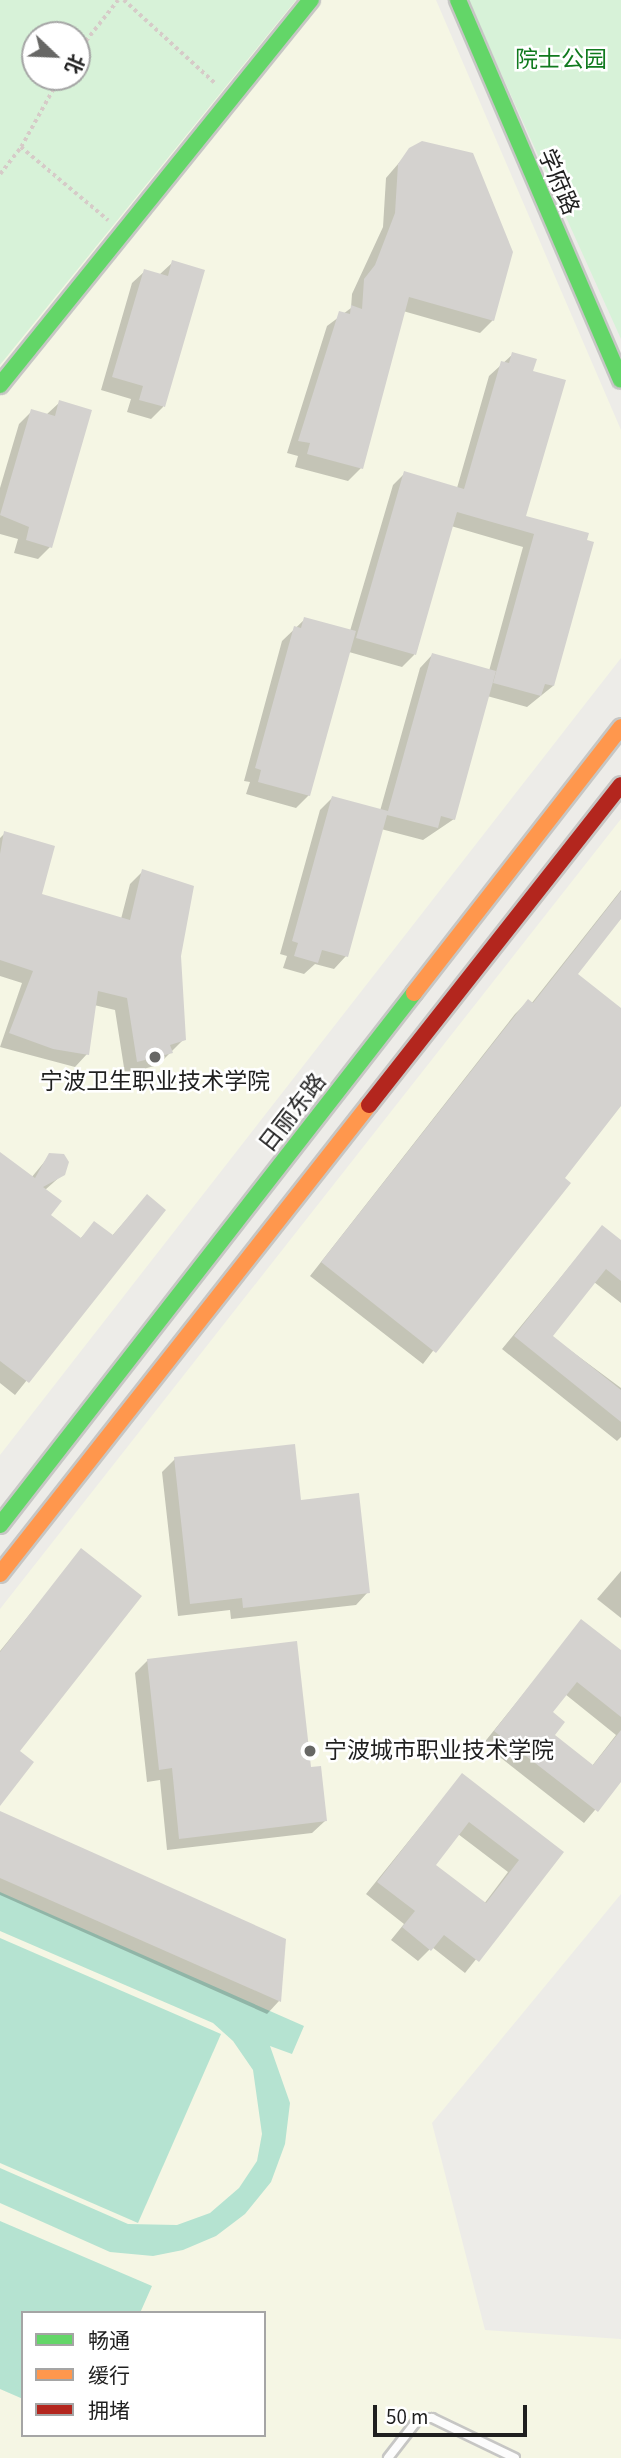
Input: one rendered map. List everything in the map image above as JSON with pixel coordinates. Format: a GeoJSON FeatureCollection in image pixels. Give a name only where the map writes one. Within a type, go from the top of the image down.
{"type":"FeatureCollection","features":[{"type":"Feature","properties":{"kind":"main road"},"geometry":{"type":"LineString","coordinates":[[0,385],[311,0]]}},
{"type":"Feature","properties":{"kind":"main road","name":"学府路"},"geometry":{"type":"LineString","coordinates":[[458,0],[621,380]]}},
{"type":"Feature","properties":{"kind":"main road","name":"日丽东路"},"geometry":{"type":"LineString","coordinates":[[0,1525],[621,727]]}},
{"type":"Feature","properties":{"kind":"main road"},"geometry":{"type":"LineString","coordinates":[[0,1574],[621,785]]}},
{"type":"Feature","properties":{"kind":"lane"},"geometry":{"type":"LineString","coordinates":[[388,2458],[419,2418],[432,2418],[515,2458]]}},
{"type":"Feature","properties":{"kind":"path"},"geometry":{"type":"LineString","coordinates":[[91,34],[118,0]]}},
{"type":"Feature","properties":{"kind":"path"},"geometry":{"type":"LineString","coordinates":[[124,0],[232,98]]}},
{"type":"Feature","properties":{"kind":"path"},"geometry":{"type":"LineString","coordinates":[[0,174],[22,147],[52,91]]}},
{"type":"Feature","properties":{"kind":"path"},"geometry":{"type":"LineString","coordinates":[[22,147],[123,233]]}},
{"type":"Feature","properties":{"kind":"shaded area","name":"宁波卫生职业技术学院"},"geometry":{"type":"Polygon","coordinates":[[[0,0],[436,0],[621,430],[621,658],[0,1455],[0,0]]]}},
{"type":"Feature","properties":{"kind":"shaded area","name":"宁波城市职业技术学院"},"geometry":{"type":"Polygon","coordinates":[[[621,819],[621,1894],[432,2123],[485,2330],[621,2339],[621,2458],[0,2458],[0,1609],[621,819]]]}},
{"type":"Feature","properties":{"kind":"green space"},"geometry":{"type":"Polygon","coordinates":[[[0,0],[296,0],[0,365],[0,0]]]}},
{"type":"Feature","properties":{"kind":"green space","name":"院士公园"},"geometry":{"type":"Polygon","coordinates":[[[468,0],[621,0],[621,339],[468,0]]]}},
{"type":"Feature","properties":{"kind":"green space"},"geometry":{"type":"Polygon","coordinates":[[[0,1892],[304,2026],[292,2054],[270,2046],[290,2103],[285,2144],[271,2182],[245,2214],[216,2236],[183,2250],[153,2256],[110,2252],[0,2203],[0,2168],[128,2224],[177,2225],[210,2213],[239,2188],[257,2161],[262,2134],[253,2070],[233,2041],[213,2023],[0,1931],[0,1892]]]}},
{"type":"Feature","properties":{"kind":"green space"},"geometry":{"type":"Polygon","coordinates":[[[0,1938],[221,2034],[138,2223],[0,2163],[0,1938]]]}},
{"type":"Feature","properties":{"kind":"green space"},"geometry":{"type":"Polygon","coordinates":[[[0,2221],[152,2286],[141,2311],[21,2311],[21,2398],[0,2389],[0,2221]]]}},
{"type":"Feature","properties":{"kind":"building"},"geometry":{"type":"Polygon","coordinates":[[[422,141],[473,153],[513,252],[494,321],[409,297],[363,469],[307,454],[310,443],[298,441],[339,311],[350,314],[351,305],[362,309],[364,279],[375,265],[395,213],[398,164],[409,148],[422,141]]]}},
{"type":"Feature","properties":{"kind":"building"},"geometry":{"type":"Polygon","coordinates":[[[172,260],[205,270],[165,407],[139,400],[143,386],[112,377],[144,269],[168,276],[172,260]]]}},
{"type":"Feature","properties":{"kind":"building"},"geometry":{"type":"Polygon","coordinates":[[[512,352],[537,359],[533,371],[566,380],[526,516],[589,533],[587,540],[594,542],[554,686],[545,684],[541,696],[493,683],[534,534],[457,512],[416,655],[356,638],[404,471],[464,489],[501,361],[509,363],[512,352]]]}},
{"type":"Feature","properties":{"kind":"building"},"geometry":{"type":"Polygon","coordinates":[[[59,400],[92,410],[52,548],[26,540],[29,527],[0,515],[31,409],[55,416],[59,400]]]}},
{"type":"Feature","properties":{"kind":"building"},"geometry":{"type":"Polygon","coordinates":[[[304,617],[356,631],[310,796],[258,782],[261,770],[255,768],[294,626],[301,628],[304,617]]]}},
{"type":"Feature","properties":{"kind":"building"},"geometry":{"type":"Polygon","coordinates":[[[432,653],[496,671],[455,820],[441,816],[438,828],[387,815],[348,957],[322,950],[318,963],[294,956],[298,943],[292,941],[332,796],[388,811],[432,653]]]}},
{"type":"Feature","properties":{"kind":"building"},"geometry":{"type":"Polygon","coordinates":[[[4,831],[55,846],[42,894],[130,920],[142,869],[194,886],[181,956],[186,1040],[170,1045],[173,1053],[137,1062],[127,998],[98,991],[89,1055],[53,1049],[9,1033],[33,971],[0,960],[0,854],[4,831]]]}},
{"type":"Feature","properties":{"kind":"building"},"geometry":{"type":"Polygon","coordinates":[[[621,891],[621,919],[578,974],[621,1008],[621,1106],[565,1178],[571,1183],[436,1353],[321,1262],[528,999],[533,1003],[621,891]]]}},
{"type":"Feature","properties":{"kind":"building"},"geometry":{"type":"Polygon","coordinates":[[[0,1152],[35,1178],[49,1153],[64,1154],[69,1162],[65,1175],[43,1187],[62,1201],[51,1215],[81,1238],[94,1221],[113,1235],[147,1194],[166,1210],[29,1383],[0,1361],[0,1152]]]}},
{"type":"Feature","properties":{"kind":"building"},"geometry":{"type":"Polygon","coordinates":[[[602,1225],[621,1240],[621,1281],[606,1269],[553,1336],[621,1390],[621,1422],[514,1336],[602,1225]]]}},
{"type":"Feature","properties":{"kind":"building"},"geometry":{"type":"Polygon","coordinates":[[[295,1444],[301,1500],[359,1493],[370,1593],[243,1608],[242,1598],[190,1604],[174,1457],[295,1444]]]}},
{"type":"Feature","properties":{"kind":"building"},"geometry":{"type":"Polygon","coordinates":[[[81,1548],[142,1596],[20,1751],[34,1762],[0,1806],[0,1652],[81,1548]]]}},
{"type":"Feature","properties":{"kind":"building"},"geometry":{"type":"Polygon","coordinates":[[[581,1619],[621,1650],[621,1717],[577,1682],[553,1712],[565,1722],[555,1735],[593,1765],[621,1730],[621,1782],[598,1812],[494,1731],[581,1619]]]}},
{"type":"Feature","properties":{"kind":"building"},"geometry":{"type":"Polygon","coordinates":[[[297,1641],[311,1767],[321,1766],[327,1821],[179,1839],[172,1768],[159,1770],[147,1659],[297,1641]]]}},
{"type":"Feature","properties":{"kind":"building"},"geometry":{"type":"Polygon","coordinates":[[[462,1773],[564,1852],[479,1962],[444,1935],[431,1951],[402,1927],[415,1911],[377,1882],[462,1773]],[[469,1822],[436,1865],[486,1903],[519,1860],[469,1822]]]}},
{"type":"Feature","properties":{"kind":"building"},"geometry":{"type":"Polygon","coordinates":[[[0,1811],[286,1939],[281,2002],[0,1878],[0,1811]]]}},
{"type":"Feature","properties":{"kind":"traffic: fast"},"geometry":{"type":"LineString","coordinates":[[0,385],[311,0]]}},
{"type":"Feature","properties":{"kind":"traffic: fast"},"geometry":{"type":"LineString","coordinates":[[458,0],[621,380]]}},
{"type":"Feature","properties":{"kind":"traffic: fast"},"geometry":{"type":"LineString","coordinates":[[0,1525],[414,993]]}},
{"type":"Feature","properties":{"kind":"traffic: slow"},"geometry":{"type":"LineString","coordinates":[[414,993],[621,727]]}},
{"type":"Feature","properties":{"kind":"traffic: slow"},"geometry":{"type":"LineString","coordinates":[[0,1574],[369,1105]]}},
{"type":"Feature","properties":{"kind":"traffic: jam"},"geometry":{"type":"LineString","coordinates":[[369,1105],[621,785]]}},
{"type":"Feature","properties":{"kind":"place","name":"宁波卫生职业技术学院"},"geometry":{"type":"Point","coordinates":[155,1057]}},
{"type":"Feature","properties":{"kind":"place","name":"宁波城市职业技术学院"},"geometry":{"type":"Point","coordinates":[310,1751]}}]}
